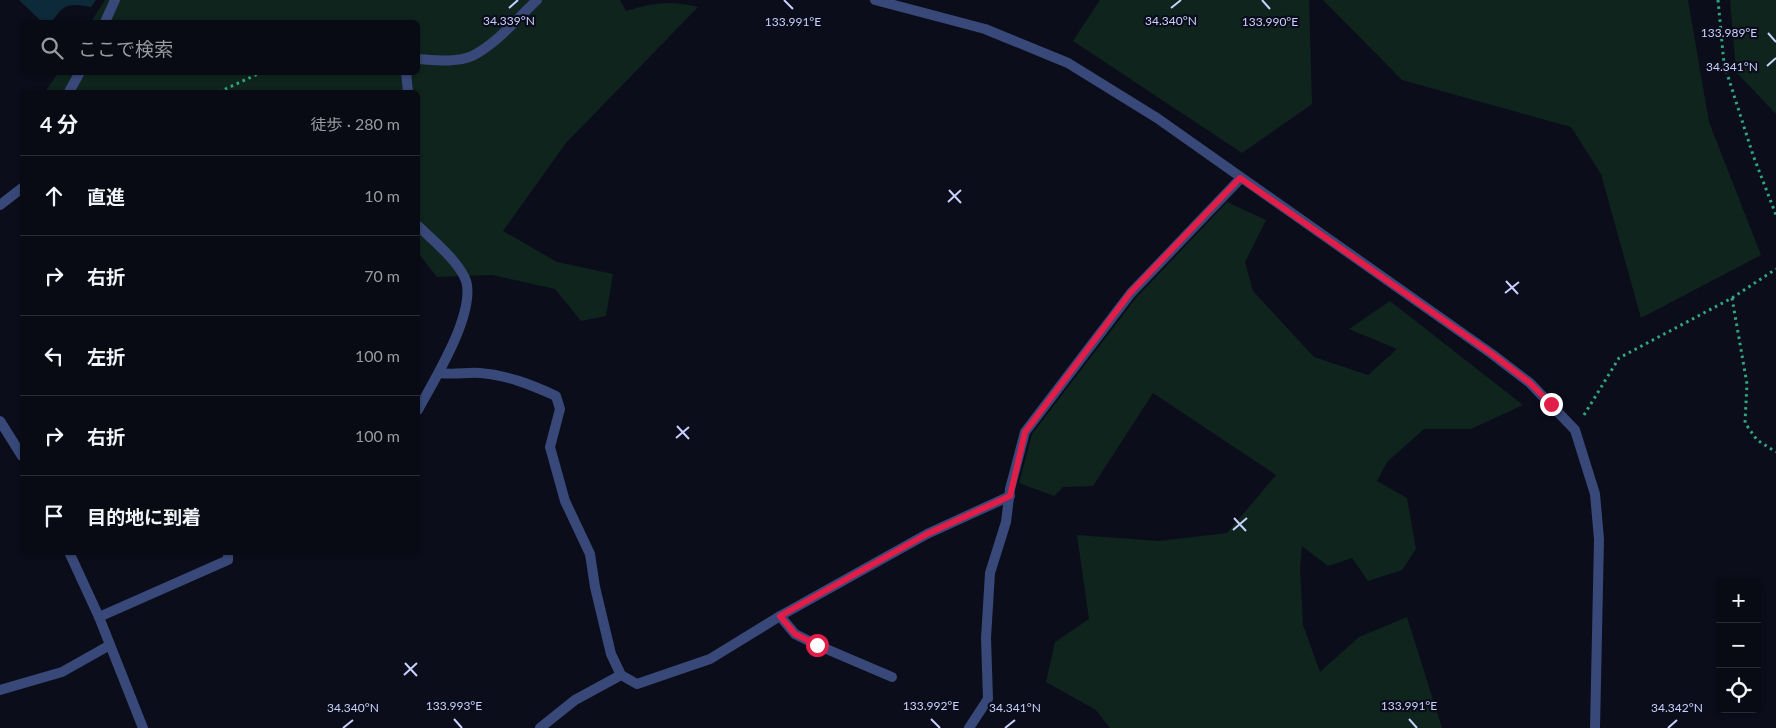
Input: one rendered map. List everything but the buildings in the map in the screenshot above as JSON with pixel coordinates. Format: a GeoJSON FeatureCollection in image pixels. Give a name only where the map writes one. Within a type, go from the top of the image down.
{"type":"FeatureCollection","features":[{"type":"Feature","properties":{"kind":"street"},"geometry":{"type":"LineString","coordinates":[[106,20],[115,0]]}},
{"type":"Feature","properties":{"kind":"street"},"geometry":{"type":"LineString","coordinates":[[420,59],[446,61],[470,56],[489,44],[537,0]]}},
{"type":"Feature","properties":{"kind":"street"},"geometry":{"type":"LineString","coordinates":[[875,0],[985,29],[1068,63],[1157,118],[1492,354],[1530,383],[1575,430],[1595,494],[1599,539],[1595,728]]}},
{"type":"Feature","properties":{"kind":"street"},"geometry":{"type":"LineString","coordinates":[[70,90],[78,75]]}},
{"type":"Feature","properties":{"kind":"street"},"geometry":{"type":"LineString","coordinates":[[406,75],[408,90]]}},
{"type":"Feature","properties":{"kind":"street"},"geometry":{"type":"LineString","coordinates":[[969,728],[988,699],[986,638],[990,573],[1006,522],[1025,432],[1130,293],[1240,178]]}},
{"type":"Feature","properties":{"kind":"street"},"geometry":{"type":"LineString","coordinates":[[0,205],[19,190]]}},
{"type":"Feature","properties":{"kind":"street"},"geometry":{"type":"LineString","coordinates":[[420,228],[460,270],[467,285],[465,310],[440,373],[420,407]]}},
{"type":"Feature","properties":{"kind":"street"},"geometry":{"type":"LineString","coordinates":[[440,373],[457,375],[480,373],[523,381],[556,396],[560,408],[550,447],[565,500],[590,554],[595,587],[611,654],[621,675],[637,684],[710,659],[780,616],[927,534],[1010,496]]}},
{"type":"Feature","properties":{"kind":"street"},"geometry":{"type":"LineString","coordinates":[[0,421],[20,453]]}},
{"type":"Feature","properties":{"kind":"street"},"geometry":{"type":"LineString","coordinates":[[70,555],[110,644],[143,728]]}},
{"type":"Feature","properties":{"kind":"street"},"geometry":{"type":"LineString","coordinates":[[99,618],[228,560],[228,555]]}},
{"type":"Feature","properties":{"kind":"street"},"geometry":{"type":"LineString","coordinates":[[780,616],[795,634],[892,677]]}},
{"type":"Feature","properties":{"kind":"street"},"geometry":{"type":"LineString","coordinates":[[0,690],[62,672],[110,644]]}},
{"type":"Feature","properties":{"kind":"street"},"geometry":{"type":"LineString","coordinates":[[544,727],[575,700],[621,675]]}},
{"type":"Feature","properties":{"kind":"path"},"geometry":{"type":"LineString","coordinates":[[1718,0],[1724,64],[1752,155],[1776,215]]}},
{"type":"Feature","properties":{"kind":"path"},"geometry":{"type":"LineString","coordinates":[[223,90],[256,75]]}},
{"type":"Feature","properties":{"kind":"path"},"geometry":{"type":"LineString","coordinates":[[1575,430],[1619,358],[1732,298],[1776,269]]}},
{"type":"Feature","properties":{"kind":"path"},"geometry":{"type":"LineString","coordinates":[[1732,298],[1747,384],[1745,423],[1758,440],[1776,452]]}},
{"type":"Feature","properties":{"kind":"green space"},"geometry":{"type":"Polygon","coordinates":[[[105,0],[620,0],[626,11],[662,3],[698,7],[566,143],[503,231],[557,262],[613,274],[606,316],[581,321],[555,289],[492,275],[437,277],[420,256],[420,90],[46,90],[57,75],[420,75],[420,20],[92,20],[105,0]]]}},
{"type":"Feature","properties":{"kind":"green space"},"geometry":{"type":"Polygon","coordinates":[[[1100,0],[1309,0],[1312,104],[1242,153],[1073,41],[1100,0]]]}},
{"type":"Feature","properties":{"kind":"green space"},"geometry":{"type":"Polygon","coordinates":[[[1323,0],[1688,0],[1709,122],[1761,255],[1641,318],[1601,174],[1571,127],[1402,80],[1323,0]]]}},
{"type":"Feature","properties":{"kind":"green space"},"geometry":{"type":"Polygon","coordinates":[[[1730,0],[1776,0],[1776,114],[1736,72],[1730,0]]]}},
{"type":"Feature","properties":{"kind":"green space"},"geometry":{"type":"Polygon","coordinates":[[[1227,202],[1266,220],[1245,262],[1253,291],[1314,357],[1368,375],[1397,349],[1349,329],[1390,301],[1523,405],[1471,429],[1424,429],[1387,462],[1377,481],[1407,498],[1416,549],[1402,570],[1368,581],[1352,558],[1328,566],[1302,546],[1300,568],[1303,625],[1320,672],[1359,637],[1407,617],[1442,728],[1110,728],[1096,710],[1046,682],[1055,642],[1089,619],[1077,535],[1159,541],[1227,533],[1276,475],[1153,393],[1093,486],[1063,487],[1054,496],[1019,483],[1032,434],[1136,298],[1227,202]]]}},
{"type":"Feature","properties":{"kind":"water"},"geometry":{"type":"Polygon","coordinates":[[[19,0],[96,0],[91,7],[68,6],[60,11],[53,20],[40,20],[19,0]]]}},
{"type":"Feature","properties":{"kind":"route"},"geometry":{"type":"LineString","coordinates":[[817,645],[795,634],[780,616],[927,534],[1010,496],[1010,489],[1025,432],[1130,293],[1240,178],[1492,354],[1530,383],[1551,404]]}}]}
